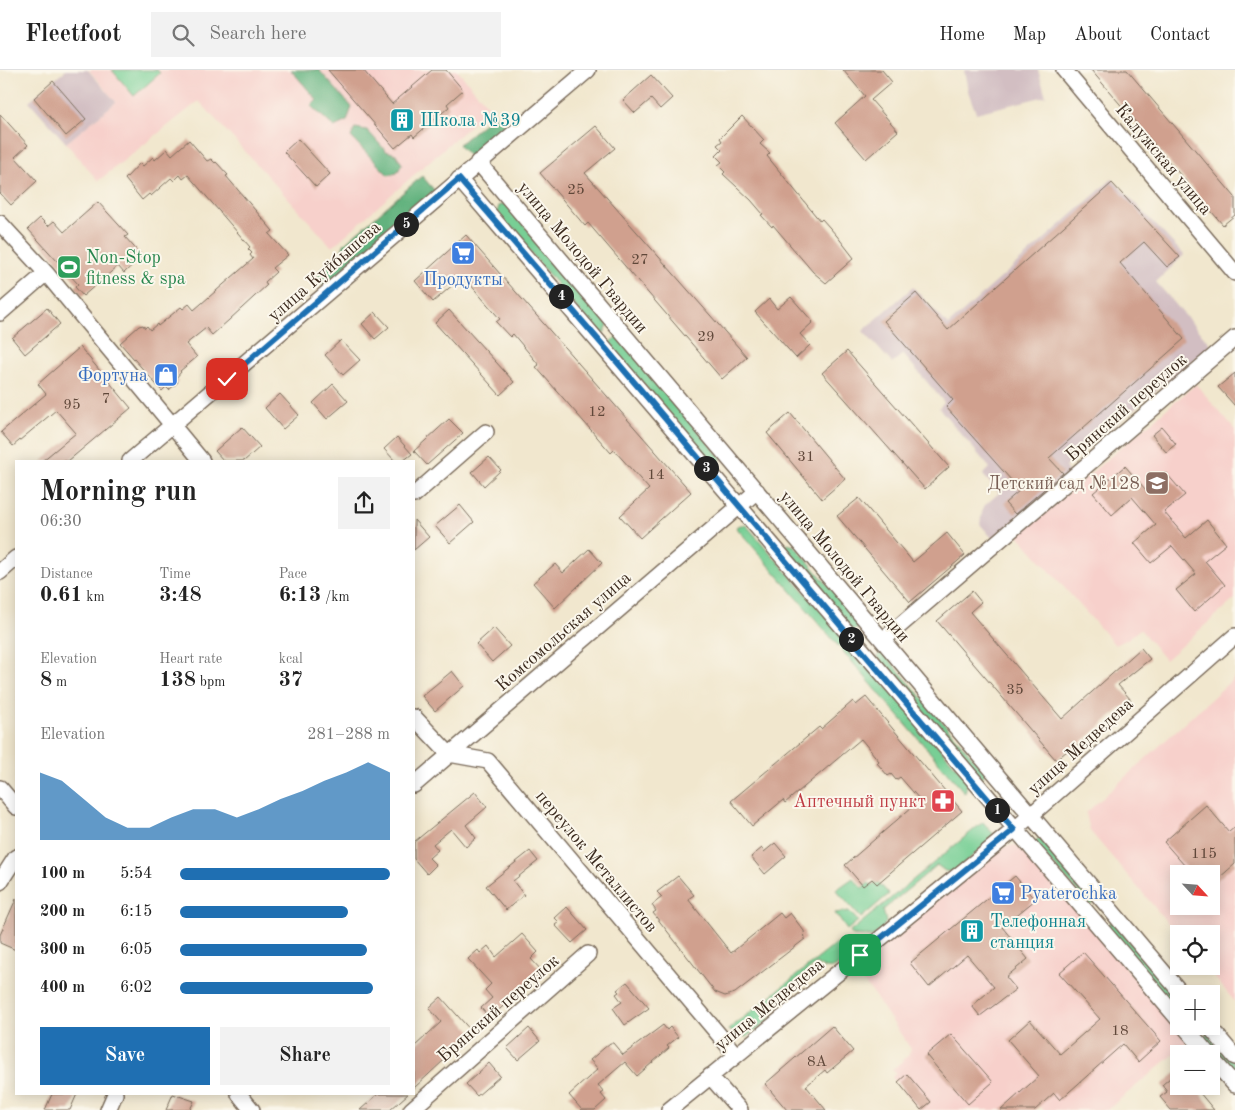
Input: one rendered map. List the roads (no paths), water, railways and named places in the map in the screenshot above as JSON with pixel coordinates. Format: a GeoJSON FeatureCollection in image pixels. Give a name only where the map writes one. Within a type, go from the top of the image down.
{"type":"FeatureCollection","features":[{"type":"Feature","properties":{"kind":"street","name":"улица Куйбышева"},"geometry":{"type":"LineString","coordinates":[[131,460],[588,70]]}},
{"type":"Feature","properties":{"kind":"street","name":"Калужская улица"},"geometry":{"type":"LineString","coordinates":[[1064,70],[1235,273]]}},
{"type":"Feature","properties":{"kind":"street","name":"улица Молодой Гвардии"},"geometry":{"type":"LineString","coordinates":[[478,162],[1174,985]]}},
{"type":"Feature","properties":{"kind":"street"},"geometry":{"type":"LineString","coordinates":[[459,179],[1014,830],[1170,1010]]}},
{"type":"Feature","properties":{"kind":"street"},"geometry":{"type":"LineString","coordinates":[[0,223],[46,274],[201,460]]}},
{"type":"Feature","properties":{"kind":"street"},"geometry":{"type":"LineString","coordinates":[[0,313],[46,274]]}},
{"type":"Feature","properties":{"kind":"street","name":"Брянский переулок"},"geometry":{"type":"LineString","coordinates":[[883,640],[1235,338]]}},
{"type":"Feature","properties":{"kind":"street"},"geometry":{"type":"LineString","coordinates":[[415,495],[486,432]]}},
{"type":"Feature","properties":{"kind":"street","name":"Комсомольская улица"},"geometry":{"type":"LineString","coordinates":[[415,784],[757,491]]}},
{"type":"Feature","properties":{"kind":"street"},"geometry":{"type":"LineString","coordinates":[[0,572],[15,559]]}},
{"type":"Feature","properties":{"kind":"street","name":"улица Медведева"},"geometry":{"type":"LineString","coordinates":[[669,1110],[1014,830],[1235,636]]}},
{"type":"Feature","properties":{"kind":"street"},"geometry":{"type":"LineString","coordinates":[[415,718],[448,754]]}},
{"type":"Feature","properties":{"kind":"street","name":"переулок Металлистов"},"geometry":{"type":"LineString","coordinates":[[448,754],[488,760],[736,1055]]}},
{"type":"Feature","properties":{"kind":"street"},"geometry":{"type":"LineString","coordinates":[[0,788],[15,806]]}},
{"type":"Feature","properties":{"kind":"street"},"geometry":{"type":"LineString","coordinates":[[0,882],[15,859]]}},
{"type":"Feature","properties":{"kind":"street","name":"Брянский переулок"},"geometry":{"type":"LineString","coordinates":[[411,1110],[588,954]]}},
{"type":"Feature","properties":{"kind":"street"},"geometry":{"type":"LineString","coordinates":[[1192,1035],[1200,1045]]}},
{"type":"Feature","properties":{"kind":"street"},"geometry":{"type":"LineString","coordinates":[[1217,1035],[1235,1056]]}},
{"type":"Feature","properties":{"kind":"street"},"geometry":{"type":"LineString","coordinates":[[1220,1068],[1235,1085]]}},
{"type":"Feature","properties":{"kind":"street"},"geometry":{"type":"LineString","coordinates":[[710,1076],[740,1110]]}},
{"type":"Feature","properties":{"kind":"street"},"geometry":{"type":"LineString","coordinates":[[108,1110],[115,1095]]}},
{"type":"Feature","properties":{"kind":"street"},"geometry":{"type":"LineString","coordinates":[[241,1095],[252,1110]]}},
{"type":"Feature","properties":{"kind":"place","name":"Школа №39"},"geometry":{"type":"Point","coordinates":[402,120]}},
{"type":"Feature","properties":{"kind":"place","name":"Продукты"},"geometry":{"type":"Point","coordinates":[463,253]}},
{"type":"Feature","properties":{"kind":"place","name":"Non-Stop fitness & spa"},"geometry":{"type":"Point","coordinates":[69,267]}},
{"type":"Feature","properties":{"kind":"place","name":"Фортуна"},"geometry":{"type":"Point","coordinates":[166,375]}},
{"type":"Feature","properties":{"kind":"place","name":"Детский сад №128"},"geometry":{"type":"Point","coordinates":[1157,483]}},
{"type":"Feature","properties":{"kind":"place","name":"Аптечный пункт"},"geometry":{"type":"Point","coordinates":[943,801]}},
{"type":"Feature","properties":{"kind":"place","name":"Pyaterochka"},"geometry":{"type":"Point","coordinates":[1003,893]}},
{"type":"Feature","properties":{"kind":"place","name":"Телефонная станция"},"geometry":{"type":"Point","coordinates":[972,931]}}]}
